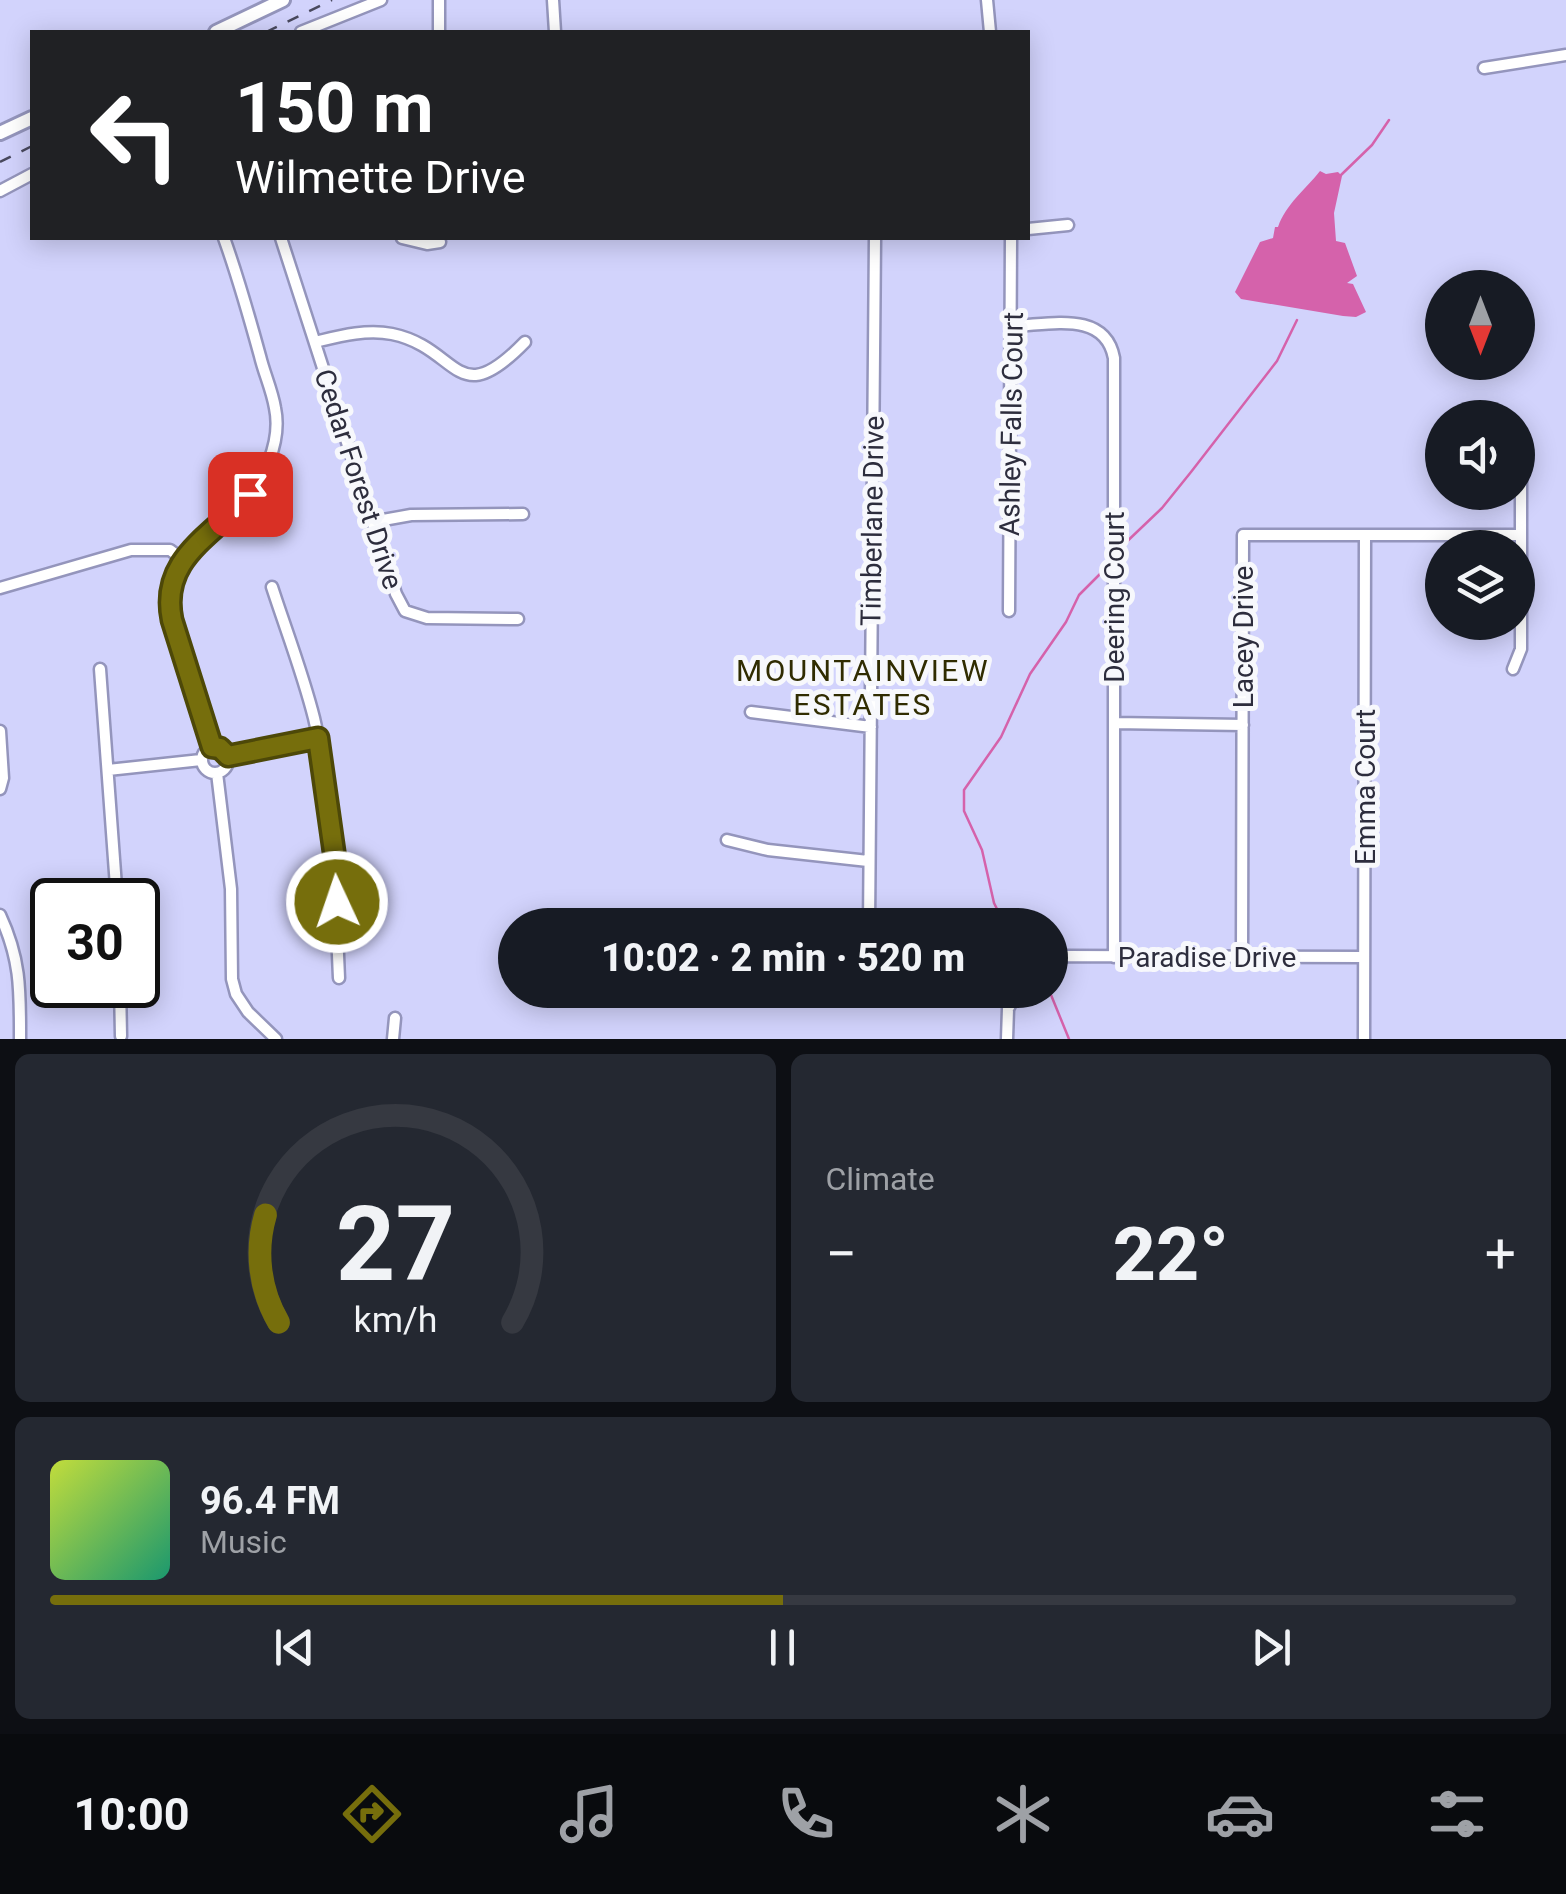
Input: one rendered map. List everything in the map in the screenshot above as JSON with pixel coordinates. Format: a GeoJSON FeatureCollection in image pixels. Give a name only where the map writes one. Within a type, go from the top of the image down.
{"type":"FeatureCollection","features":[{"type":"Feature","properties":{"kind":"main road"},"geometry":{"type":"LineString","coordinates":[[220,30],[283,0]]}},
{"type":"Feature","properties":{"kind":"main road"},"geometry":{"type":"LineString","coordinates":[[0,134],[30,119]]}},
{"type":"Feature","properties":{"kind":"street"},"geometry":{"type":"LineString","coordinates":[[306,30],[381,0]]}},
{"type":"Feature","properties":{"kind":"street"},"geometry":{"type":"LineString","coordinates":[[439,30],[440,0]]}},
{"type":"Feature","properties":{"kind":"street"},"geometry":{"type":"LineString","coordinates":[[553,0],[555,30]]}},
{"type":"Feature","properties":{"kind":"street"},"geometry":{"type":"LineString","coordinates":[[987,0],[990,30]]}},
{"type":"Feature","properties":{"kind":"street"},"geometry":{"type":"LineString","coordinates":[[1484,68],[1566,55]]}},
{"type":"Feature","properties":{"kind":"street"},"geometry":{"type":"LineString","coordinates":[[0,191],[30,175]]}},
{"type":"Feature","properties":{"kind":"street"},"geometry":{"type":"LineString","coordinates":[[1030,230],[1068,226]]}},
{"type":"Feature","properties":{"kind":"street"},"geometry":{"type":"LineString","coordinates":[[212,747],[168,602],[172,579],[182,559],[250,494],[268,463],[276,436],[276,411],[249,309],[225,240]]}},
{"type":"Feature","properties":{"kind":"street"},"geometry":{"type":"LineString","coordinates":[[411,240],[440,242]]}},
{"type":"Feature","properties":{"kind":"street","name":"Timberlane Drive"},"geometry":{"type":"LineString","coordinates":[[868,908],[875,240]]}},
{"type":"Feature","properties":{"kind":"street","name":"Ashley Falls Court"},"geometry":{"type":"LineString","coordinates":[[1009,611],[1011,240]]}},
{"type":"Feature","properties":{"kind":"street","name":"Cedar Forest Drive"},"geometry":{"type":"LineString","coordinates":[[282,241],[372,522],[405,611],[427,618],[518,620]]}},
{"type":"Feature","properties":{"kind":"street","name":"Deering Court"},"geometry":{"type":"LineString","coordinates":[[1012,326],[1086,324],[1100,330],[1112,344],[1114,957]]}},
{"type":"Feature","properties":{"kind":"street"},"geometry":{"type":"LineString","coordinates":[[315,342],[352,333],[391,334],[413,341],[470,376],[487,375],[502,366],[525,342]]}},
{"type":"Feature","properties":{"kind":"street"},"geometry":{"type":"LineString","coordinates":[[372,522],[411,515],[523,514]]}},
{"type":"Feature","properties":{"kind":"street","name":"Lacey Drive"},"geometry":{"type":"LineString","coordinates":[[1242,956],[1243,535],[1425,535]]}},
{"type":"Feature","properties":{"kind":"street","name":"Emma Court"},"geometry":{"type":"LineString","coordinates":[[1364,1039],[1365,535]]}},
{"type":"Feature","properties":{"kind":"street"},"geometry":{"type":"LineString","coordinates":[[0,588],[131,550],[170,550],[182,559]]}},
{"type":"Feature","properties":{"kind":"street"},"geometry":{"type":"LineString","coordinates":[[272,586],[318,738],[337,873],[339,978]]}},
{"type":"Feature","properties":{"kind":"street"},"geometry":{"type":"LineString","coordinates":[[1513,669],[1521,640]]}},
{"type":"Feature","properties":{"kind":"street"},"geometry":{"type":"LineString","coordinates":[[100,669],[115,878]]}},
{"type":"Feature","properties":{"kind":"street"},"geometry":{"type":"LineString","coordinates":[[751,712],[871,727]]}},
{"type":"Feature","properties":{"kind":"street"},"geometry":{"type":"LineString","coordinates":[[1114,724],[1243,725]]}},
{"type":"Feature","properties":{"kind":"street"},"geometry":{"type":"LineString","coordinates":[[0,731],[4,778],[0,789]]}},
{"type":"Feature","properties":{"kind":"street"},"geometry":{"type":"LineString","coordinates":[[228,756],[318,738]]}},
{"type":"Feature","properties":{"kind":"street"},"geometry":{"type":"LineString","coordinates":[[212,747],[220,748],[228,756],[225,769],[217,773],[206,770],[202,760],[204,752],[212,747]]}},
{"type":"Feature","properties":{"kind":"street"},"geometry":{"type":"LineString","coordinates":[[108,770],[202,760]]}},
{"type":"Feature","properties":{"kind":"street"},"geometry":{"type":"LineString","coordinates":[[217,773],[231,889],[232,979],[248,1012],[276,1039]]}},
{"type":"Feature","properties":{"kind":"street"},"geometry":{"type":"LineString","coordinates":[[727,840],[751,847],[868,861]]}},
{"type":"Feature","properties":{"kind":"street"},"geometry":{"type":"LineString","coordinates":[[0,915],[13,944],[20,974],[20,1039]]}},
{"type":"Feature","properties":{"kind":"street","name":"Paradise Drive"},"geometry":{"type":"LineString","coordinates":[[1068,956],[1364,957]]}},
{"type":"Feature","properties":{"kind":"street"},"geometry":{"type":"LineString","coordinates":[[120,1008],[120,1036]]}},
{"type":"Feature","properties":{"kind":"street"},"geometry":{"type":"LineString","coordinates":[[1008,1039],[1009,1008]]}},
{"type":"Feature","properties":{"kind":"street"},"geometry":{"type":"LineString","coordinates":[[393,1039],[395,1018]]}},
{"type":"Feature","properties":{"kind":"shaded area"},"geometry":{"type":"Polygon","coordinates":[[[1320,171],[1338,172],[1342,176],[1334,213],[1336,241],[1345,243],[1357,276],[1347,283],[1353,284],[1366,312],[1356,317],[1343,316],[1241,299],[1235,292],[1260,242],[1273,238],[1286,211],[1320,171]]]}},
{"type":"Feature","properties":{"kind":"waterway"},"geometry":{"type":"LineString","coordinates":[[1341,175],[1372,145],[1389,120]]}},
{"type":"Feature","properties":{"kind":"waterway"},"geometry":{"type":"LineString","coordinates":[[1118,550],[1162,508],[1191,472],[1277,361],[1297,320]]}},
{"type":"Feature","properties":{"kind":"waterway"},"geometry":{"type":"LineString","coordinates":[[996,908],[982,850],[964,811],[964,790],[1001,737],[1030,674],[1066,622],[1079,595],[1107,567]]}},
{"type":"Feature","properties":{"kind":"waterway"},"geometry":{"type":"LineString","coordinates":[[1056,1008],[1069,1039]]}},
{"type":"Feature","properties":{"kind":"railway"},"geometry":{"type":"LineString","coordinates":[[270,30],[332,0]]}},
{"type":"Feature","properties":{"kind":"railway"},"geometry":{"type":"LineString","coordinates":[[0,162],[30,147]]}},
{"type":"Feature","properties":{"kind":"district","name":"MOUNTAINVIEW ESTATES"},"geometry":{"type":"Point","coordinates":[863,688]}},
{"type":"Feature","properties":{"kind":"route"},"geometry":{"type":"LineString","coordinates":[[250,494],[182,559],[172,579],[168,602],[212,747],[224,750],[228,756],[318,738],[337,873],[337,902]]}}]}
